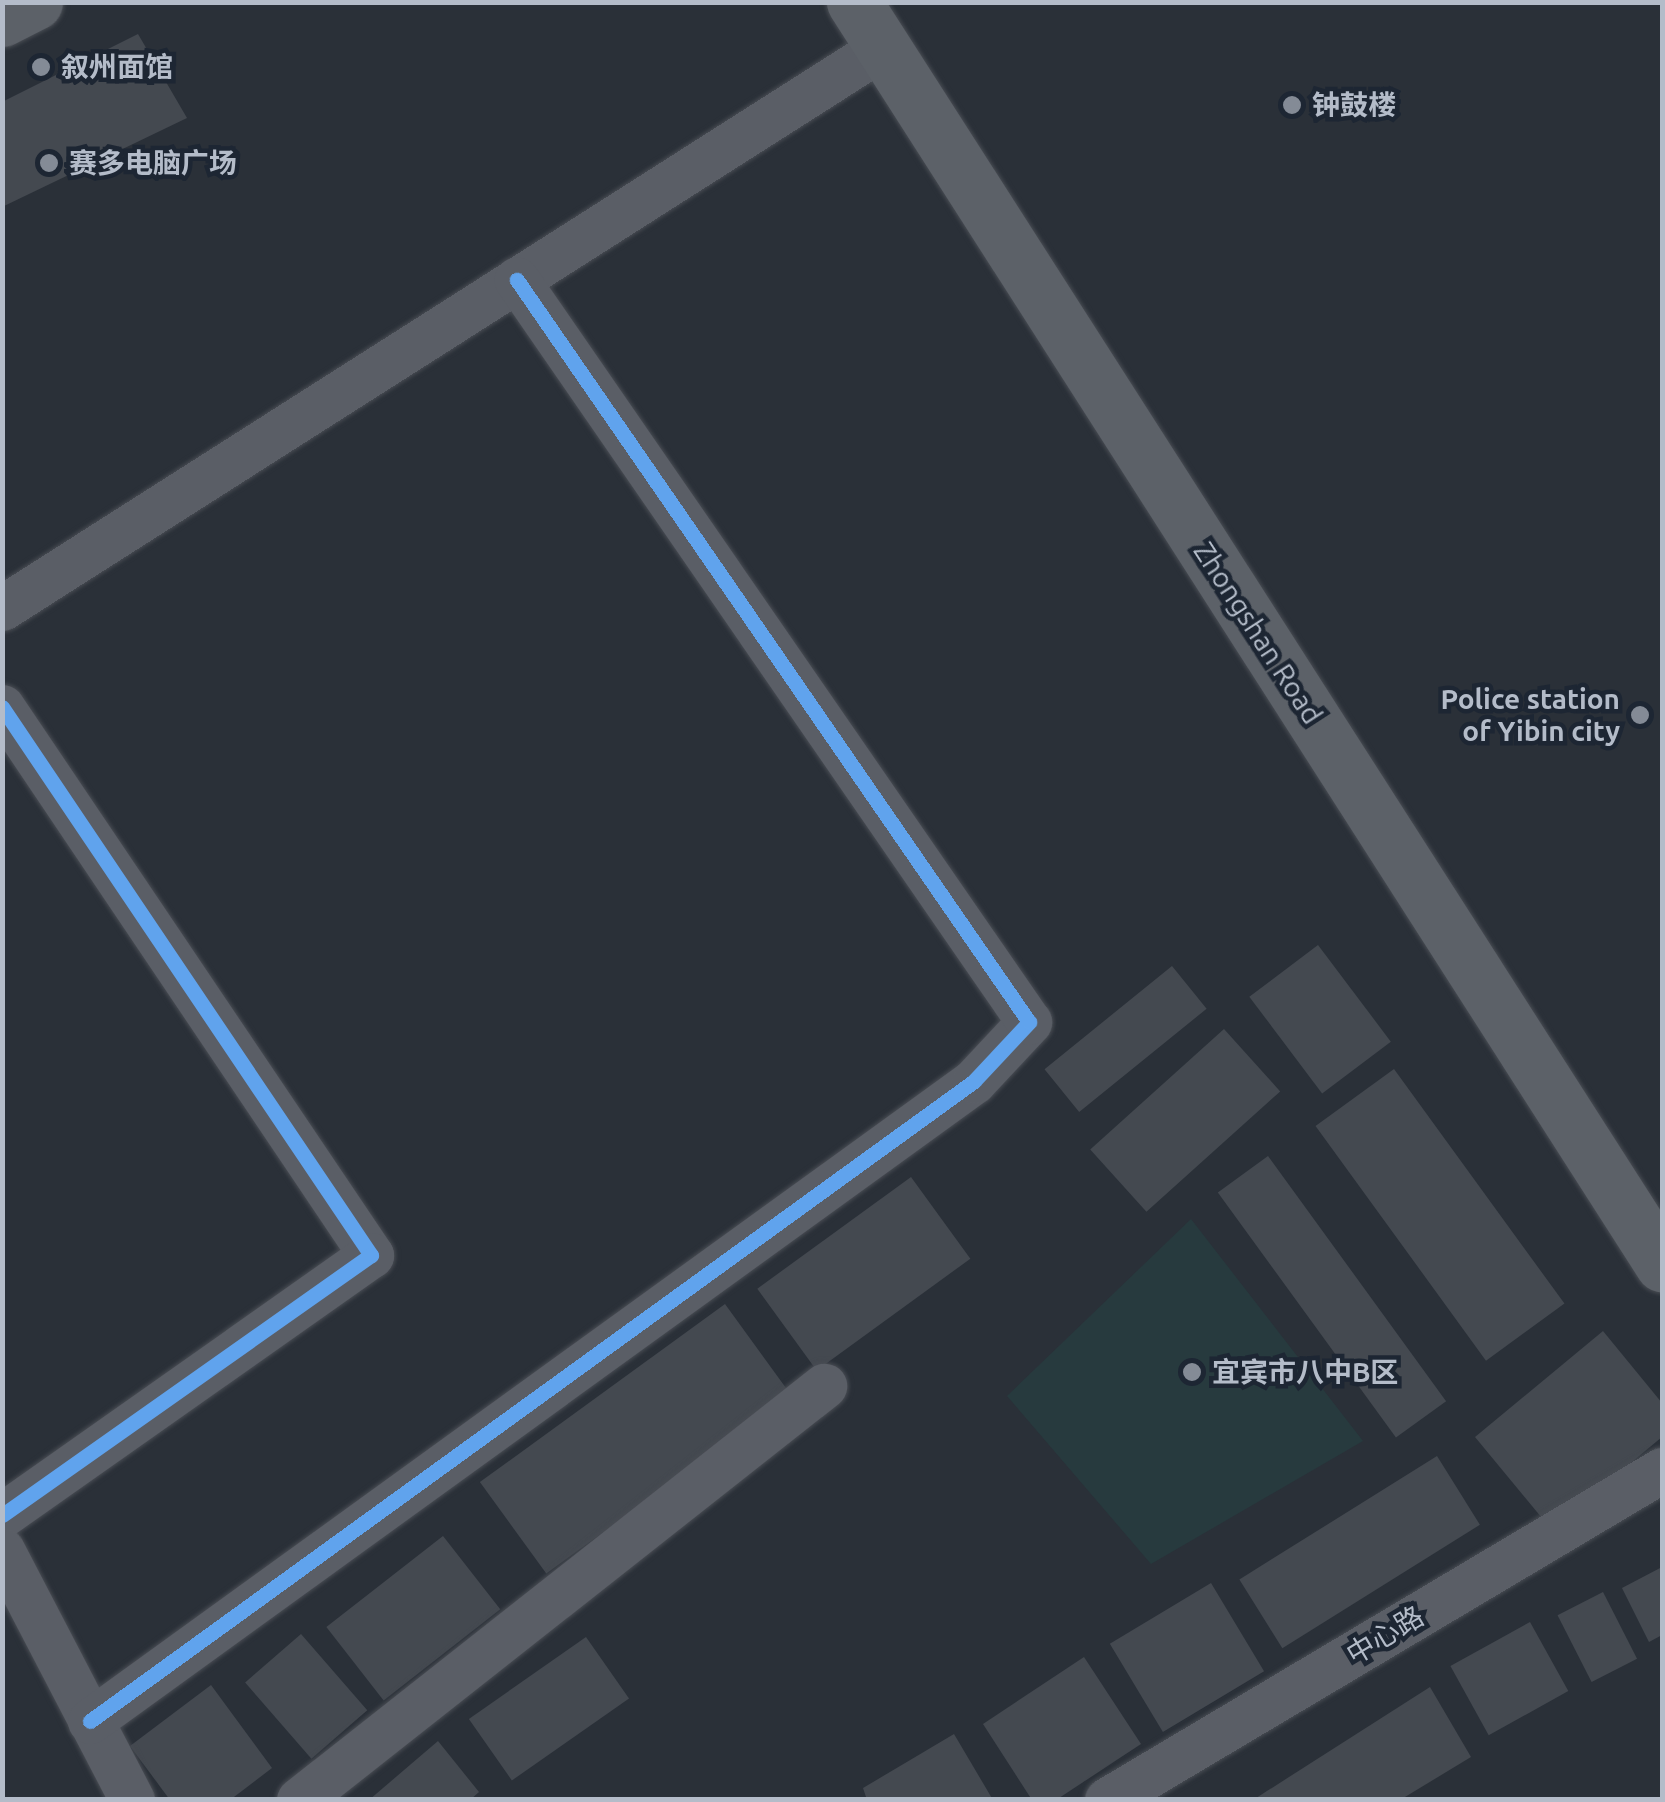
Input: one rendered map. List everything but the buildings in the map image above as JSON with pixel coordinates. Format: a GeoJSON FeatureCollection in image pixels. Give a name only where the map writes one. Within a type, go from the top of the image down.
{"type":"FeatureCollection","features":[{"type":"Feature","properties":{"kind":"main road"},"geometry":{"type":"LineString","coordinates":[[2,19],[35,2]]}},
{"type":"Feature","properties":{"kind":"main road","name":"Zhongshan Road"},"geometry":{"type":"LineString","coordinates":[[868,25],[1662,1264]]}},
{"type":"Feature","properties":{"kind":"street"},"geometry":{"type":"LineString","coordinates":[[2,608],[517,280],[868,25]]}},
{"type":"Feature","properties":{"kind":"street"},"geometry":{"type":"LineString","coordinates":[[90,1721],[974,1081],[1029,1022],[517,280]]}},
{"type":"Feature","properties":{"kind":"street"},"geometry":{"type":"LineString","coordinates":[[2,707],[370,1254],[2,1516]]}},
{"type":"Feature","properties":{"kind":"street"},"geometry":{"type":"LineString","coordinates":[[300,1800],[824,1386]]}},
{"type":"Feature","properties":{"kind":"street","name":"中心路"},"geometry":{"type":"LineString","coordinates":[[1107,1800],[1662,1470]]}},
{"type":"Feature","properties":{"kind":"street"},"geometry":{"type":"LineString","coordinates":[[2,1550],[132,1800]]}},
{"type":"Feature","properties":{"kind":"green space"},"geometry":{"type":"Polygon","coordinates":[[[1191,1219],[1363,1441],[1151,1564],[1007,1396],[1191,1219]]]}},
{"type":"Feature","properties":{"kind":"cycle path"},"geometry":{"type":"LineString","coordinates":[[90,1721],[974,1081],[1029,1022],[517,280]]}},
{"type":"Feature","properties":{"kind":"cycle path"},"geometry":{"type":"LineString","coordinates":[[2,707],[371,1255],[2,1515]]}},
{"type":"Feature","properties":{"kind":"place","name":"叙州面馆"},"geometry":{"type":"Point","coordinates":[41,67]}},
{"type":"Feature","properties":{"kind":"place","name":"钟鼓楼"},"geometry":{"type":"Point","coordinates":[1292,105]}},
{"type":"Feature","properties":{"kind":"place","name":"赛多电脑广场"},"geometry":{"type":"Point","coordinates":[49,163]}},
{"type":"Feature","properties":{"kind":"place","name":"Police station of Yibin city"},"geometry":{"type":"Point","coordinates":[1640,715]}},
{"type":"Feature","properties":{"kind":"place","name":"宜宾市八中B区"},"geometry":{"type":"Point","coordinates":[1192,1372]}}]}
